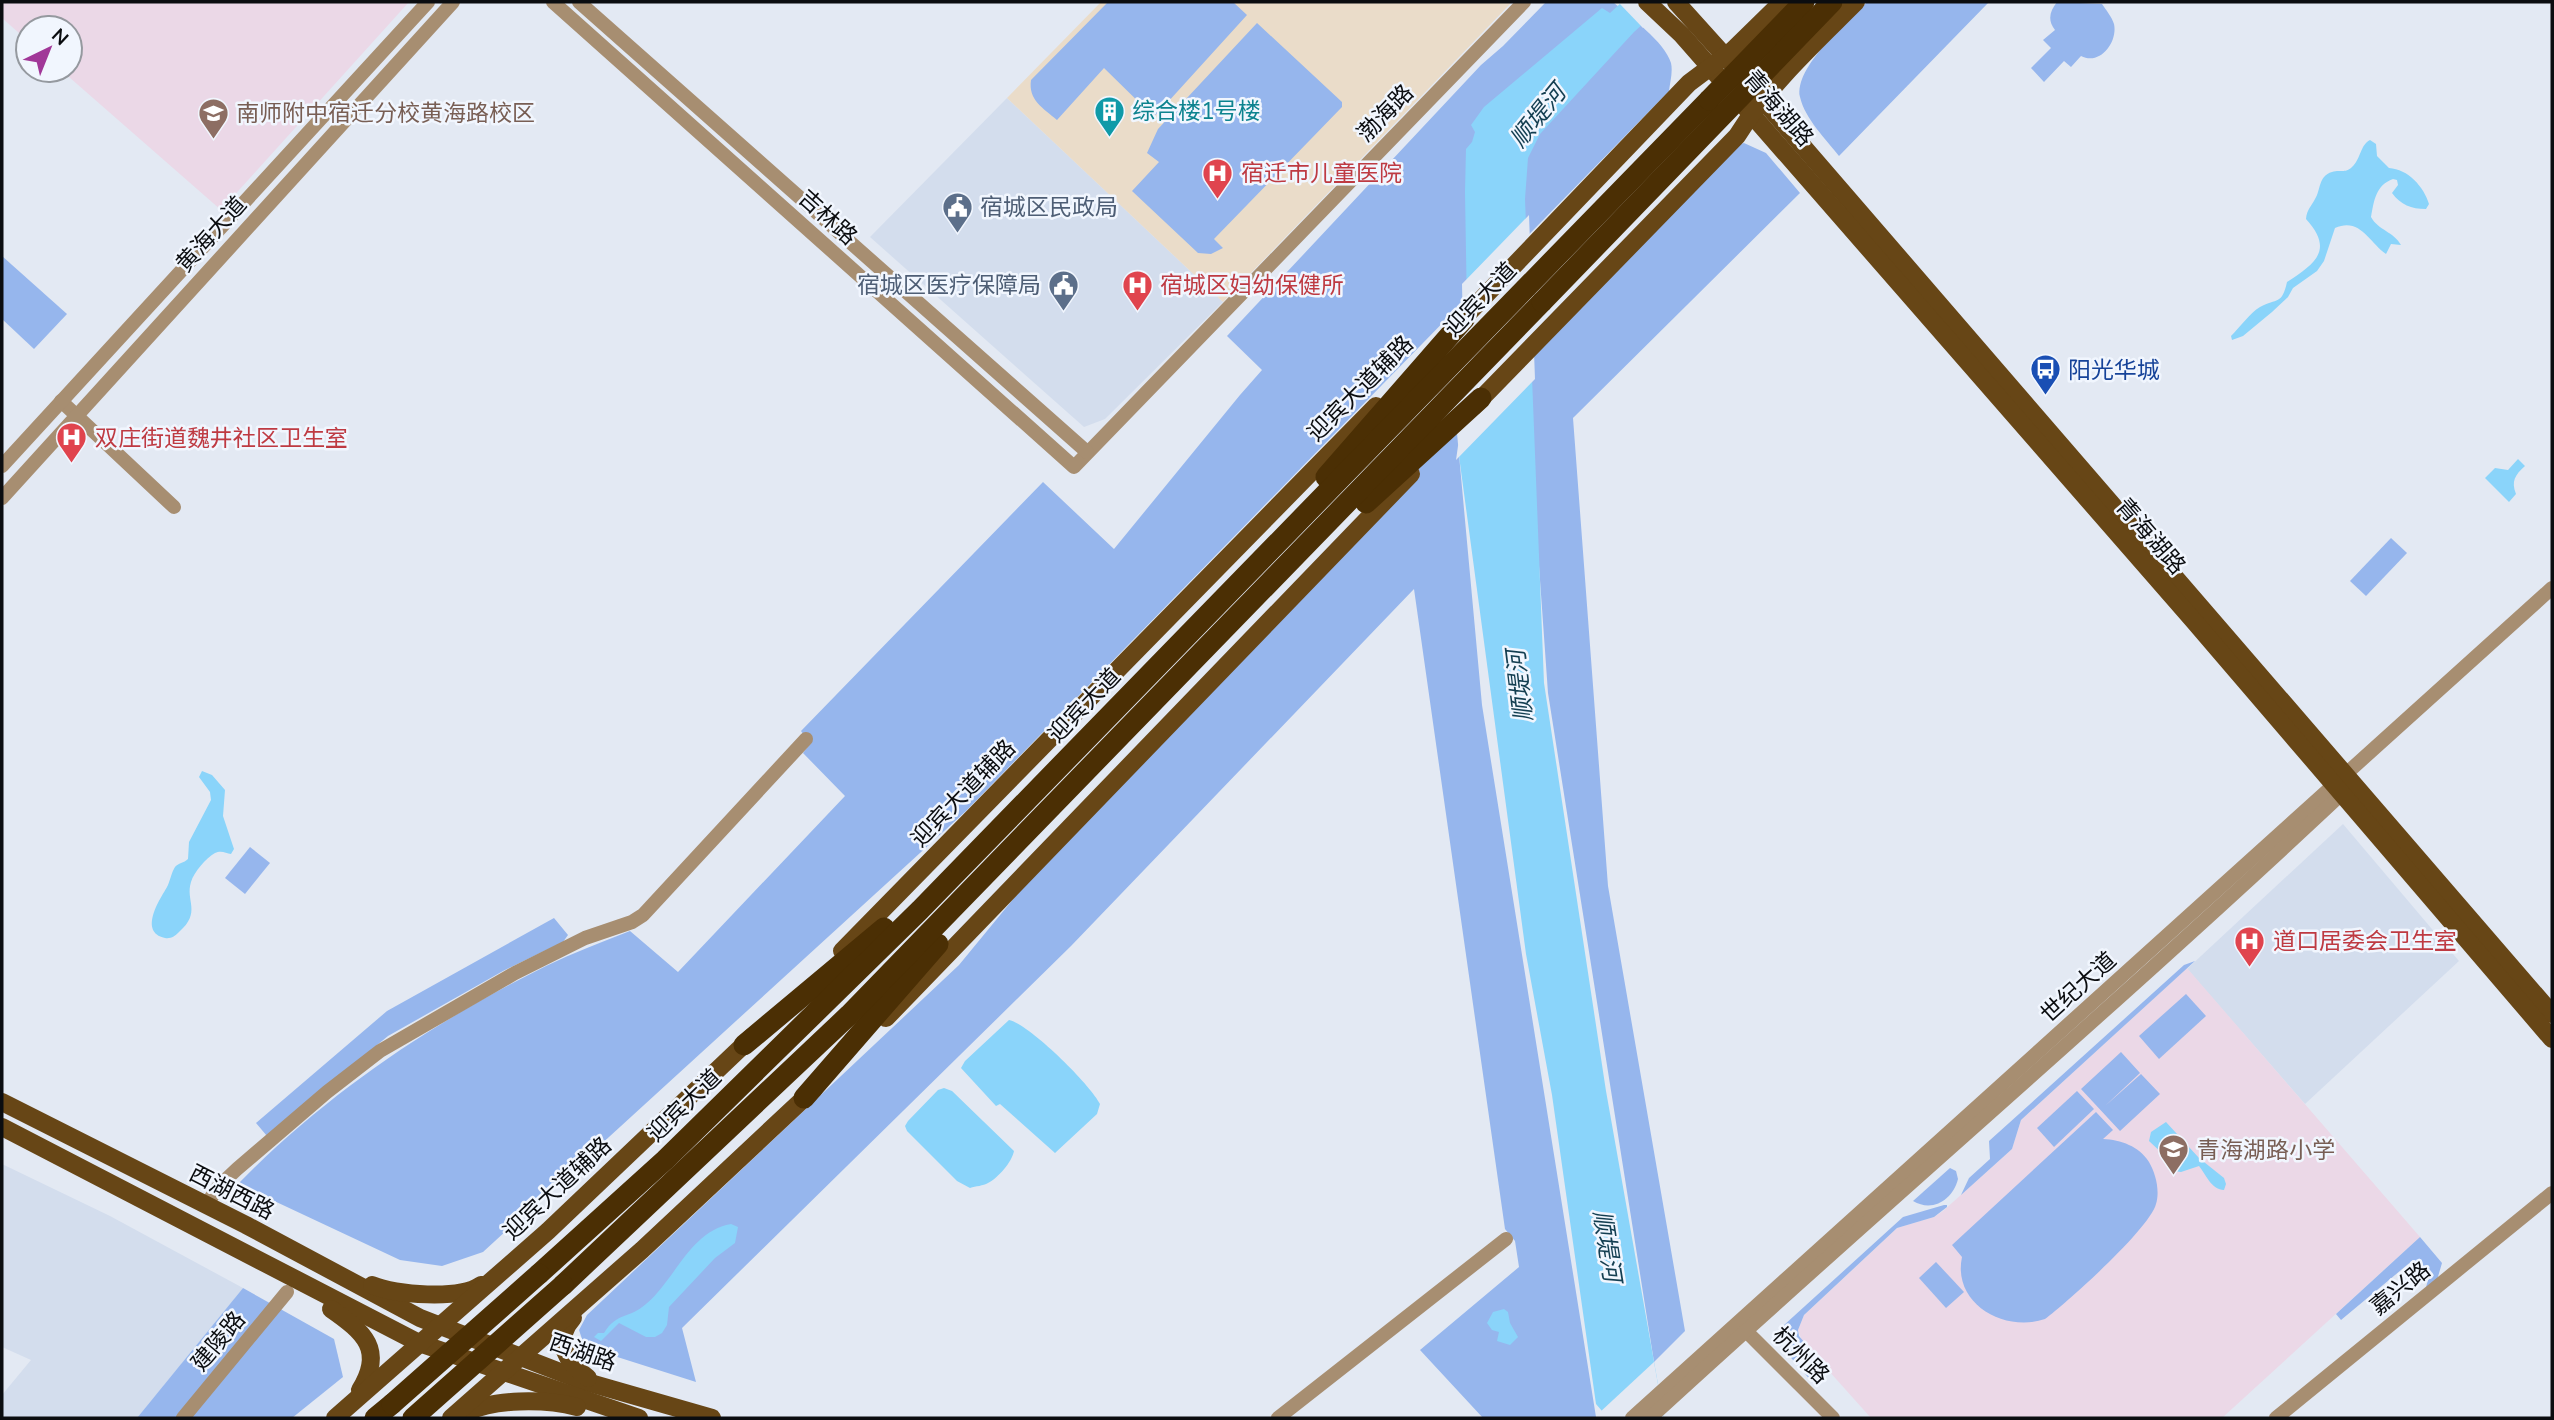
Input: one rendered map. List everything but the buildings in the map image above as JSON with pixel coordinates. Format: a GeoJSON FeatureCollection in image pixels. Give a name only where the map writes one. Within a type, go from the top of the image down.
{"type":"FeatureCollection","features":[{"type":"Feature","properties":{"kind":"highway","name":"迎宾大道"},"geometry":{"type":"LineString","coordinates":[[376,1418],[665,1160],[920,911],[1804,2]]}},
{"type":"Feature","properties":{"kind":"highway","name":"迎宾大道"},"geometry":{"type":"LineString","coordinates":[[413,1418],[563,1285],[849,1015],[1832,2]]}},
{"type":"Feature","properties":{"kind":"highway"},"geometry":{"type":"LineString","coordinates":[[1119,707],[1179,631],[1301,506],[1458,325]]}},
{"type":"Feature","properties":{"kind":"highway"},"geometry":{"type":"LineString","coordinates":[[1243,610],[1313,555],[1481,398]]}},
{"type":"Feature","properties":{"kind":"highway"},"geometry":{"type":"LineString","coordinates":[[744,1045],[893,921],[1060,755],[1100,727]]}},
{"type":"Feature","properties":{"kind":"highway"},"geometry":{"type":"LineString","coordinates":[[804,1098],[968,910],[1064,809],[1090,769]]}},
{"type":"Feature","properties":{"kind":"main road"},"geometry":{"type":"LineString","coordinates":[[1647,2],[1718,62]]}},
{"type":"Feature","properties":{"kind":"main road","name":"迎宾大道辅路"},"geometry":{"type":"LineString","coordinates":[[334,1418],[533,1244],[857,937],[1335,447],[1458,325],[1689,82],[1718,62],[1782,2]]}},
{"type":"Feature","properties":{"kind":"main road"},"geometry":{"type":"LineString","coordinates":[[1481,398],[1737,136],[1779,80],[1856,2]]}},
{"type":"Feature","properties":{"kind":"main road"},"geometry":{"type":"LineString","coordinates":[[1682,8],[1718,62]]}},
{"type":"Feature","properties":{"kind":"main road","name":"青海湖路"},"geometry":{"type":"LineString","coordinates":[[1718,62],[1763,100],[2344,784],[2552,1039]]}},
{"type":"Feature","properties":{"kind":"main road","name":"青海湖路"},"geometry":{"type":"LineString","coordinates":[[1718,62],[1751,114],[2344,784],[2552,1014]]}},
{"type":"Feature","properties":{"kind":"main road"},"geometry":{"type":"LineString","coordinates":[[451,1418],[608,1281],[865,1041],[1448,431]]}},
{"type":"Feature","properties":{"kind":"main road","name":"西湖西路"},"geometry":{"type":"LineString","coordinates":[[2,1102],[439,1326]]}},
{"type":"Feature","properties":{"kind":"main road"},"geometry":{"type":"LineString","coordinates":[[2,1127],[419,1343]]}},
{"type":"Feature","properties":{"kind":"main road"},"geometry":{"type":"LineString","coordinates":[[199,1230],[354,1325],[366,1338],[371,1350],[370,1375],[353,1402]]}},
{"type":"Feature","properties":{"kind":"main road"},"geometry":{"type":"LineString","coordinates":[[258,1232],[379,1288],[424,1293],[460,1293],[477,1288],[533,1244]]}},
{"type":"Feature","properties":{"kind":"main road"},"geometry":{"type":"LineString","coordinates":[[608,1281],[567,1324],[562,1334],[562,1348],[574,1368],[593,1381],[708,1417]]}},
{"type":"Feature","properties":{"kind":"main road","name":"西湖路"},"geometry":{"type":"LineString","coordinates":[[439,1326],[583,1381],[708,1417]]}},
{"type":"Feature","properties":{"kind":"main road","name":"西湖路"},"geometry":{"type":"LineString","coordinates":[[419,1343],[639,1418]]}},
{"type":"Feature","properties":{"kind":"main road"},"geometry":{"type":"LineString","coordinates":[[458,1418],[483,1406],[525,1402],[562,1403],[621,1418]]}},
{"type":"Feature","properties":{"kind":"street","name":"黄海大道"},"geometry":{"type":"LineString","coordinates":[[2,466],[428,2]]}},
{"type":"Feature","properties":{"kind":"street","name":"黄海大道"},"geometry":{"type":"LineString","coordinates":[[2,498],[453,2]]}},
{"type":"Feature","properties":{"kind":"street","name":"吉林路"},"geometry":{"type":"LineString","coordinates":[[552,2],[1074,467]]}},
{"type":"Feature","properties":{"kind":"street","name":"吉林路"},"geometry":{"type":"LineString","coordinates":[[579,2],[1087,452]]}},
{"type":"Feature","properties":{"kind":"street","name":"渤海路"},"geometry":{"type":"LineString","coordinates":[[1074,467],[1524,2]]}},
{"type":"Feature","properties":{"kind":"street"},"geometry":{"type":"LineString","coordinates":[[61,401],[174,507]]}},
{"type":"Feature","properties":{"kind":"street","name":"世纪大道"},"geometry":{"type":"LineString","coordinates":[[2344,784],[2552,588]]}},
{"type":"Feature","properties":{"kind":"street","name":"世纪大道"},"geometry":{"type":"LineString","coordinates":[[1632,1418],[1664,1398],[2344,784],[2552,600]]}},
{"type":"Feature","properties":{"kind":"street"},"geometry":{"type":"LineString","coordinates":[[206,1205],[219,1186],[237,1169],[327,1092],[380,1051],[515,973],[585,938],[632,922],[643,915],[806,739]]}},
{"type":"Feature","properties":{"kind":"street","name":"嘉兴路"},"geometry":{"type":"LineString","coordinates":[[2276,1418],[2552,1193]]}},
{"type":"Feature","properties":{"kind":"street"},"geometry":{"type":"LineString","coordinates":[[1278,1418],[1506,1238]]}},
{"type":"Feature","properties":{"kind":"street","name":"建陵路"},"geometry":{"type":"LineString","coordinates":[[183,1418],[291,1288]]}},
{"type":"Feature","properties":{"kind":"street","name":"杭州路"},"geometry":{"type":"LineString","coordinates":[[1742,1327],[1833,1418]]}},
{"type":"Feature","properties":{"kind":"street","name":"世纪大道"},"geometry":{"type":"LineString","coordinates":[[1650,1418],[1664,1398]]}},
{"type":"Feature","properties":{"kind":"shaded area","name":"南师附中宿迁分校黄海路校区"},"geometry":{"type":"Polygon","coordinates":[[[2,2],[409,2],[221,210],[77,84],[84,84],[84,14],[14,14],[14,29],[2,18],[2,2]]]}},
{"type":"Feature","properties":{"kind":"shaded area","name":"宿迁市儿童医院"},"geometry":{"type":"Polygon","coordinates":[[[1101,2],[1512,2],[1223,302],[1007,98],[1101,2]]]}},
{"type":"Feature","properties":{"kind":"shaded area"},"geometry":{"type":"Polygon","coordinates":[[[1108,2],[1233,2],[1247,15],[1157,114],[1153,116],[1104,68],[1057,120],[1034,98],[1031,80],[1108,2]]]}},
{"type":"Feature","properties":{"kind":"shaded area"},"geometry":{"type":"Polygon","coordinates":[[[1546,2],[1613,2],[1662,47],[1672,66],[1669,91],[966,811],[483,1252],[442,1266],[400,1260],[238,1184],[308,1119],[383,1062],[463,1011],[546,966],[630,931],[678,972],[845,796],[803,753],[810,744],[801,731],[1043,482],[1114,549],[1262,370],[1227,336],[1481,65],[1546,2]]]}},
{"type":"Feature","properties":{"kind":"shaded area"},"geometry":{"type":"Polygon","coordinates":[[[1867,2],[1989,2],[1839,156],[1806,113],[1800,97],[1800,85],[1805,72],[1824,46],[1867,2]]]}},
{"type":"Feature","properties":{"kind":"shaded area"},"geometry":{"type":"Polygon","coordinates":[[[2057,2],[2102,4],[2113,21],[2115,31],[2110,45],[2101,55],[2095,58],[2081,56],[2071,67],[2064,61],[2044,82],[2031,68],[2051,48],[2043,40],[2055,30],[2050,16],[2057,2]]]}},
{"type":"Feature","properties":{"kind":"shaded area"},"geometry":{"type":"Polygon","coordinates":[[[1257,23],[1342,102],[1342,107],[1214,239],[1223,248],[1211,254],[1198,253],[1132,191],[1159,162],[1147,153],[1158,129],[1257,23]]]}},
{"type":"Feature","properties":{"kind":"shaded area"},"geometry":{"type":"Polygon","coordinates":[[[1007,98],[1223,302],[1105,419],[1084,427],[870,237],[1007,98]]]}},
{"type":"Feature","properties":{"kind":"shaded area"},"geometry":{"type":"Polygon","coordinates":[[[1744,143],[1766,153],[1800,193],[1573,418],[1608,886],[1685,1331],[1654,1362],[1548,693],[1524,354],[1725,149],[1744,143]]]}},
{"type":"Feature","properties":{"kind":"shaded area"},"geometry":{"type":"Polygon","coordinates":[[[2,256],[67,314],[34,349],[2,319],[2,256]]]}},
{"type":"Feature","properties":{"kind":"shaded area"},"geometry":{"type":"Polygon","coordinates":[[[1457,433],[1482,705],[1596,1417],[1483,1418],[1420,1350],[1519,1267],[1515,1241],[1505,1229],[1414,589],[1071,946],[682,1328],[696,1382],[589,1348],[583,1342],[579,1330],[587,1315],[959,965],[1107,785],[1447,434],[1457,433]]]}},
{"type":"Feature","properties":{"kind":"shaded area"},"geometry":{"type":"Polygon","coordinates":[[[2391,538],[2407,553],[2366,596],[2350,581],[2391,538]]]}},
{"type":"Feature","properties":{"kind":"shaded area"},"geometry":{"type":"Polygon","coordinates":[[[2343,824],[2459,961],[2305,1104],[2187,969],[2343,824]]]}},
{"type":"Feature","properties":{"kind":"shaded area"},"geometry":{"type":"Polygon","coordinates":[[[250,847],[270,863],[245,894],[225,878],[250,847]]]}},
{"type":"Feature","properties":{"kind":"shaded area"},"geometry":{"type":"Polygon","coordinates":[[[554,918],[568,935],[563,942],[503,971],[388,1036],[267,1136],[256,1123],[387,1011],[554,918]]]}},
{"type":"Feature","properties":{"kind":"shaded area"},"geometry":{"type":"Polygon","coordinates":[[[2195,961],[2021,1120],[2012,1149],[1961,1195],[1969,1178],[1990,1159],[1989,1141],[2184,965],[2195,961]]]}},
{"type":"Feature","properties":{"kind":"shaded area","name":"青海湖路小学"},"geometry":{"type":"Polygon","coordinates":[[[2187,968],[2420,1237],[2222,1418],[1871,1418],[1802,1341],[1798,1330],[1804,1315],[1897,1228],[1934,1217],[1943,1211],[2012,1149],[2021,1120],[2187,968]]]}},
{"type":"Feature","properties":{"kind":"shaded area"},"geometry":{"type":"Polygon","coordinates":[[[2186,994],[2206,1016],[2159,1059],[2139,1036],[2186,994]]]}},
{"type":"Feature","properties":{"kind":"shaded area"},"geometry":{"type":"Polygon","coordinates":[[[2121,1052],[2140,1073],[2105,1106],[2141,1074],[2160,1094],[2120,1131],[2081,1089],[2121,1052]]]}},
{"type":"Feature","properties":{"kind":"shaded area"},"geometry":{"type":"Polygon","coordinates":[[[2077,1091],[2094,1109],[2054,1147],[2037,1128],[2077,1091]]]}},
{"type":"Feature","properties":{"kind":"shaded area"},"geometry":{"type":"Polygon","coordinates":[[[2096,1112],[2113,1130],[2103,1139],[2129,1145],[2149,1162],[2158,1194],[2150,1215],[2107,1264],[2045,1319],[2014,1322],[1985,1311],[1973,1301],[1965,1288],[1961,1274],[1962,1257],[1952,1245],[2096,1112]]]}},
{"type":"Feature","properties":{"kind":"shaded area"},"geometry":{"type":"Polygon","coordinates":[[[2,1164],[110,1216],[243,1288],[137,1418],[2,1418],[2,1395],[31,1360],[2,1347],[2,1164]]]}},
{"type":"Feature","properties":{"kind":"shaded area"},"geometry":{"type":"Polygon","coordinates":[[[1950,1168],[1956,1171],[1958,1179],[1947,1198],[1935,1205],[1913,1201],[1950,1168]]]}},
{"type":"Feature","properties":{"kind":"shaded area"},"geometry":{"type":"Polygon","coordinates":[[[1944,1205],[1947,1207],[1934,1217],[1897,1228],[1804,1315],[1798,1330],[1799,1336],[1828,1370],[1813,1383],[1786,1352],[1779,1337],[1783,1326],[1903,1217],[1944,1205]]]}},
{"type":"Feature","properties":{"kind":"shaded area"},"geometry":{"type":"Polygon","coordinates":[[[2420,1237],[2442,1263],[2437,1280],[2426,1287],[2429,1277],[2413,1260],[2341,1320],[2336,1314],[2420,1237]]]}},
{"type":"Feature","properties":{"kind":"shaded area"},"geometry":{"type":"Polygon","coordinates":[[[1936,1262],[1964,1292],[1946,1308],[1919,1278],[1936,1262]]]}},
{"type":"Feature","properties":{"kind":"shaded area"},"geometry":{"type":"Polygon","coordinates":[[[243,1288],[334,1339],[343,1377],[292,1418],[137,1418],[243,1288]]]}},
{"type":"Feature","properties":{"kind":"water","name":"顺堤河"},"geometry":{"type":"Polygon","coordinates":[[[1622,2],[1667,2],[1634,32],[1540,134],[1528,158],[1525,199],[1544,683],[1606,1091],[1664,1418],[1602,1411],[1596,1404],[1552,1095],[1526,954],[1459,456],[1469,431],[1465,192],[1466,149],[1475,132],[1471,125],[1484,107],[1602,8],[1610,13],[1622,2]]]}},
{"type":"Feature","properties":{"kind":"water"},"geometry":{"type":"Polygon","coordinates":[[[2370,140],[2376,144],[2377,156],[2389,168],[2409,175],[2419,185],[2429,204],[2426,209],[2403,203],[2392,193],[2398,185],[2397,180],[2387,182],[2377,194],[2371,217],[2401,245],[2391,244],[2386,254],[2358,228],[2344,225],[2335,228],[2324,261],[2317,271],[2293,288],[2288,297],[2243,336],[2232,340],[2231,336],[2260,307],[2281,298],[2287,282],[2318,255],[2319,239],[2306,219],[2308,210],[2324,177],[2352,167],[2364,145],[2370,140]]]}},
{"type":"Feature","properties":{"kind":"water"},"geometry":{"type":"Polygon","coordinates":[[[2518,459],[2525,466],[2515,478],[2516,494],[2509,502],[2485,478],[2495,468],[2508,470],[2518,459]]]}},
{"type":"Feature","properties":{"kind":"water"},"geometry":{"type":"Polygon","coordinates":[[[202,771],[212,775],[225,790],[223,816],[234,849],[231,854],[215,853],[198,870],[190,889],[190,918],[176,935],[165,938],[157,935],[153,929],[153,915],[175,867],[188,859],[189,842],[211,800],[210,792],[199,777],[202,771]]]}},
{"type":"Feature","properties":{"kind":"water"},"geometry":{"type":"Polygon","coordinates":[[[1009,1020],[1030,1032],[1059,1056],[1085,1083],[1100,1104],[1097,1114],[1055,1153],[1000,1104],[996,1106],[961,1068],[965,1061],[1009,1020]]]}},
{"type":"Feature","properties":{"kind":"water"},"geometry":{"type":"Polygon","coordinates":[[[944,1088],[952,1091],[1014,1151],[1004,1169],[986,1184],[970,1188],[957,1181],[907,1131],[905,1126],[908,1121],[938,1090],[944,1088]]]}},
{"type":"Feature","properties":{"kind":"water"},"geometry":{"type":"Polygon","coordinates":[[[2166,1122],[2199,1158],[2224,1178],[2224,1190],[2213,1185],[2199,1166],[2181,1172],[2174,1171],[2165,1156],[2149,1141],[2151,1132],[2166,1122]]]}},
{"type":"Feature","properties":{"kind":"water"},"geometry":{"type":"Polygon","coordinates":[[[731,1224],[738,1227],[735,1243],[715,1258],[669,1307],[667,1325],[662,1333],[655,1337],[646,1337],[619,1323],[601,1341],[594,1337],[646,1304],[704,1236],[731,1224]]]}},
{"type":"Feature","properties":{"kind":"water"},"geometry":{"type":"Polygon","coordinates":[[[1504,1309],[1508,1312],[1510,1323],[1518,1337],[1510,1345],[1497,1341],[1499,1332],[1492,1330],[1487,1323],[1493,1312],[1504,1309]]]}},
{"type":"Feature","properties":{"kind":"pier"},"geometry":{"type":"Polygon","coordinates":[[[1618,2],[1671,2],[1643,28],[1618,2]]]}},
{"type":"Feature","properties":{"kind":"pier"},"geometry":{"type":"Polygon","coordinates":[[[1529,215],[1535,379],[1456,460],[1458,446],[1465,430],[1462,284],[1529,215]]]}},
{"type":"Feature","properties":{"kind":"pier"},"geometry":{"type":"Polygon","coordinates":[[[1654,1362],[1664,1418],[1600,1418],[1599,1413],[1654,1362]]]}},
{"type":"Feature","properties":{"kind":"place","name":"综合楼1号楼"},"geometry":{"type":"Point","coordinates":[1109,138]}},
{"type":"Feature","properties":{"kind":"place","name":"南师附中宿迁分校黄海路校区"},"geometry":{"type":"Point","coordinates":[213,140]}},
{"type":"Feature","properties":{"kind":"place","name":"宿迁市儿童医院"},"geometry":{"type":"Point","coordinates":[1218,200]}},
{"type":"Feature","properties":{"kind":"place","name":"宿城区民政局"},"geometry":{"type":"Point","coordinates":[957,234]}},
{"type":"Feature","properties":{"kind":"place","name":"宿城区医疗保障局"},"geometry":{"type":"Point","coordinates":[1064,312]}},
{"type":"Feature","properties":{"kind":"place","name":"宿城区妇幼保健所"},"geometry":{"type":"Point","coordinates":[1137,312]}},
{"type":"Feature","properties":{"kind":"place","name":"阳光华城"},"geometry":{"type":"Point","coordinates":[2045,397]}},
{"type":"Feature","properties":{"kind":"place","name":"双庄街道魏井社区卫生室"},"geometry":{"type":"Point","coordinates":[72,465]}},
{"type":"Feature","properties":{"kind":"place","name":"道口居委会卫生室"},"geometry":{"type":"Point","coordinates":[2250,968]}},
{"type":"Feature","properties":{"kind":"place","name":"青海湖路小学"},"geometry":{"type":"Point","coordinates":[2174,1177]}}]}
